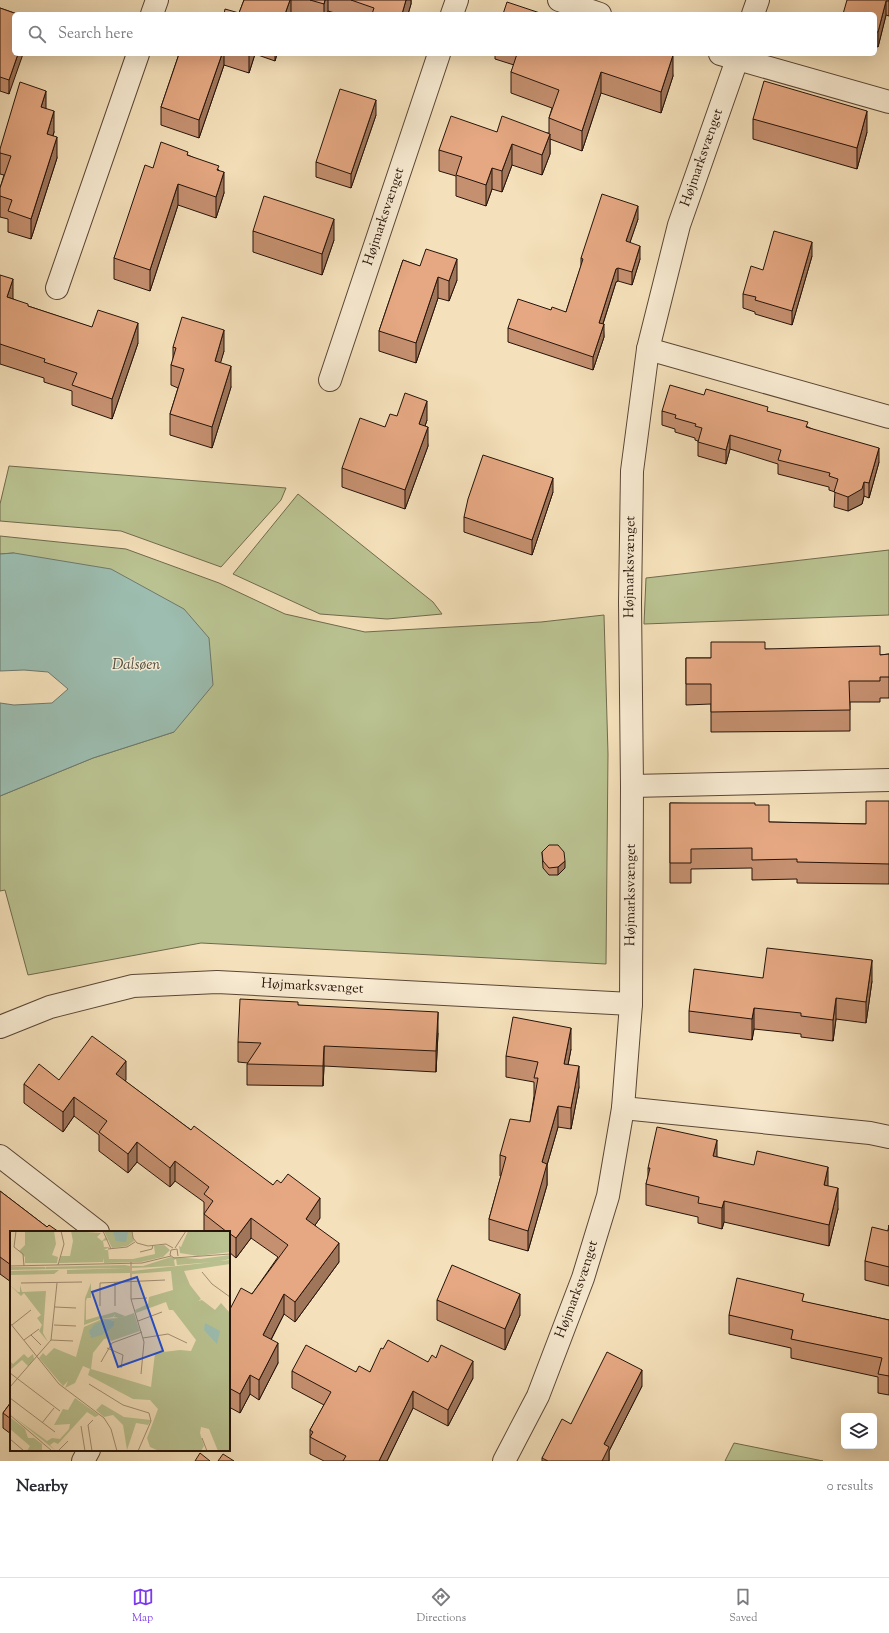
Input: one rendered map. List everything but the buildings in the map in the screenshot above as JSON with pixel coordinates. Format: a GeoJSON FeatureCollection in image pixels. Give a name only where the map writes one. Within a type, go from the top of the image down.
{"type":"FeatureCollection","features":[{"type":"Feature","properties":{"kind":"street"},"geometry":{"type":"LineString","coordinates":[[153,12],[156,0]]}},
{"type":"Feature","properties":{"kind":"street"},"geometry":{"type":"LineString","coordinates":[[453,12],[457,0]]}},
{"type":"Feature","properties":{"kind":"street"},"geometry":{"type":"LineString","coordinates":[[559,0],[594,12]]}},
{"type":"Feature","properties":{"kind":"street"},"geometry":{"type":"LineString","coordinates":[[754,12],[758,0]]}},
{"type":"Feature","properties":{"kind":"street"},"geometry":{"type":"LineString","coordinates":[[58,288],[137,56]]}},
{"type":"Feature","properties":{"kind":"street","name":"Højmarksvænget"},"geometry":{"type":"LineString","coordinates":[[330,380],[438,56]]}},
{"type":"Feature","properties":{"kind":"street","name":"Højmarksvænget"},"geometry":{"type":"LineString","coordinates":[[504,1461],[538,1396],[583,1278],[608,1196],[623,1108],[631,1004],[632,786],[630,602],[632,471],[648,349],[680,226],[732,56],[889,102]]}},
{"type":"Feature","properties":{"kind":"street"},"geometry":{"type":"LineString","coordinates":[[648,349],[889,417]]}},
{"type":"Feature","properties":{"kind":"street"},"geometry":{"type":"LineString","coordinates":[[632,786],[889,780]]}},
{"type":"Feature","properties":{"kind":"street","name":"Højmarksvænget"},"geometry":{"type":"LineString","coordinates":[[0,1027],[50,1007],[132,986],[217,982],[631,1004]]}},
{"type":"Feature","properties":{"kind":"street"},"geometry":{"type":"LineString","coordinates":[[623,1108],[870,1134],[889,1138]]}},
{"type":"Feature","properties":{"kind":"street"},"geometry":{"type":"LineString","coordinates":[[0,1156],[97,1231]]}},
{"type":"Feature","properties":{"kind":"street"},"geometry":{"type":"LineString","coordinates":[[83,1461],[88,1451]]}},
{"type":"Feature","properties":{"kind":"green space"},"geometry":{"type":"Polygon","coordinates":[[[9,466],[286,488],[281,500],[221,567],[121,531],[0,521],[0,504],[9,466]]]}},
{"type":"Feature","properties":{"kind":"green space"},"geometry":{"type":"Polygon","coordinates":[[[298,494],[433,602],[442,614],[387,619],[320,614],[233,574],[298,494]]]}},
{"type":"Feature","properties":{"kind":"green space"},"geometry":{"type":"Polygon","coordinates":[[[0,536],[126,549],[219,583],[285,614],[365,632],[541,622],[604,615],[608,754],[606,964],[201,943],[28,975],[5,890],[0,891],[0,796],[93,758],[174,732],[14,553],[0,554],[0,536]]]}},
{"type":"Feature","properties":{"kind":"green space"},"geometry":{"type":"Polygon","coordinates":[[[889,550],[889,615],[644,624],[646,578],[889,550]]]}},
{"type":"Feature","properties":{"kind":"green space"},"geometry":{"type":"Polygon","coordinates":[[[734,1443],[823,1461],[725,1461],[734,1443]]]}},
{"type":"Feature","properties":{"kind":"water","name":"Dalsøen"},"geometry":{"type":"Polygon","coordinates":[[[14,553],[111,569],[184,609],[209,638],[213,685],[174,732],[93,758],[0,796],[0,703],[14,705],[52,703],[68,689],[48,672],[24,670],[0,671],[0,554],[14,553]]]}}]}
